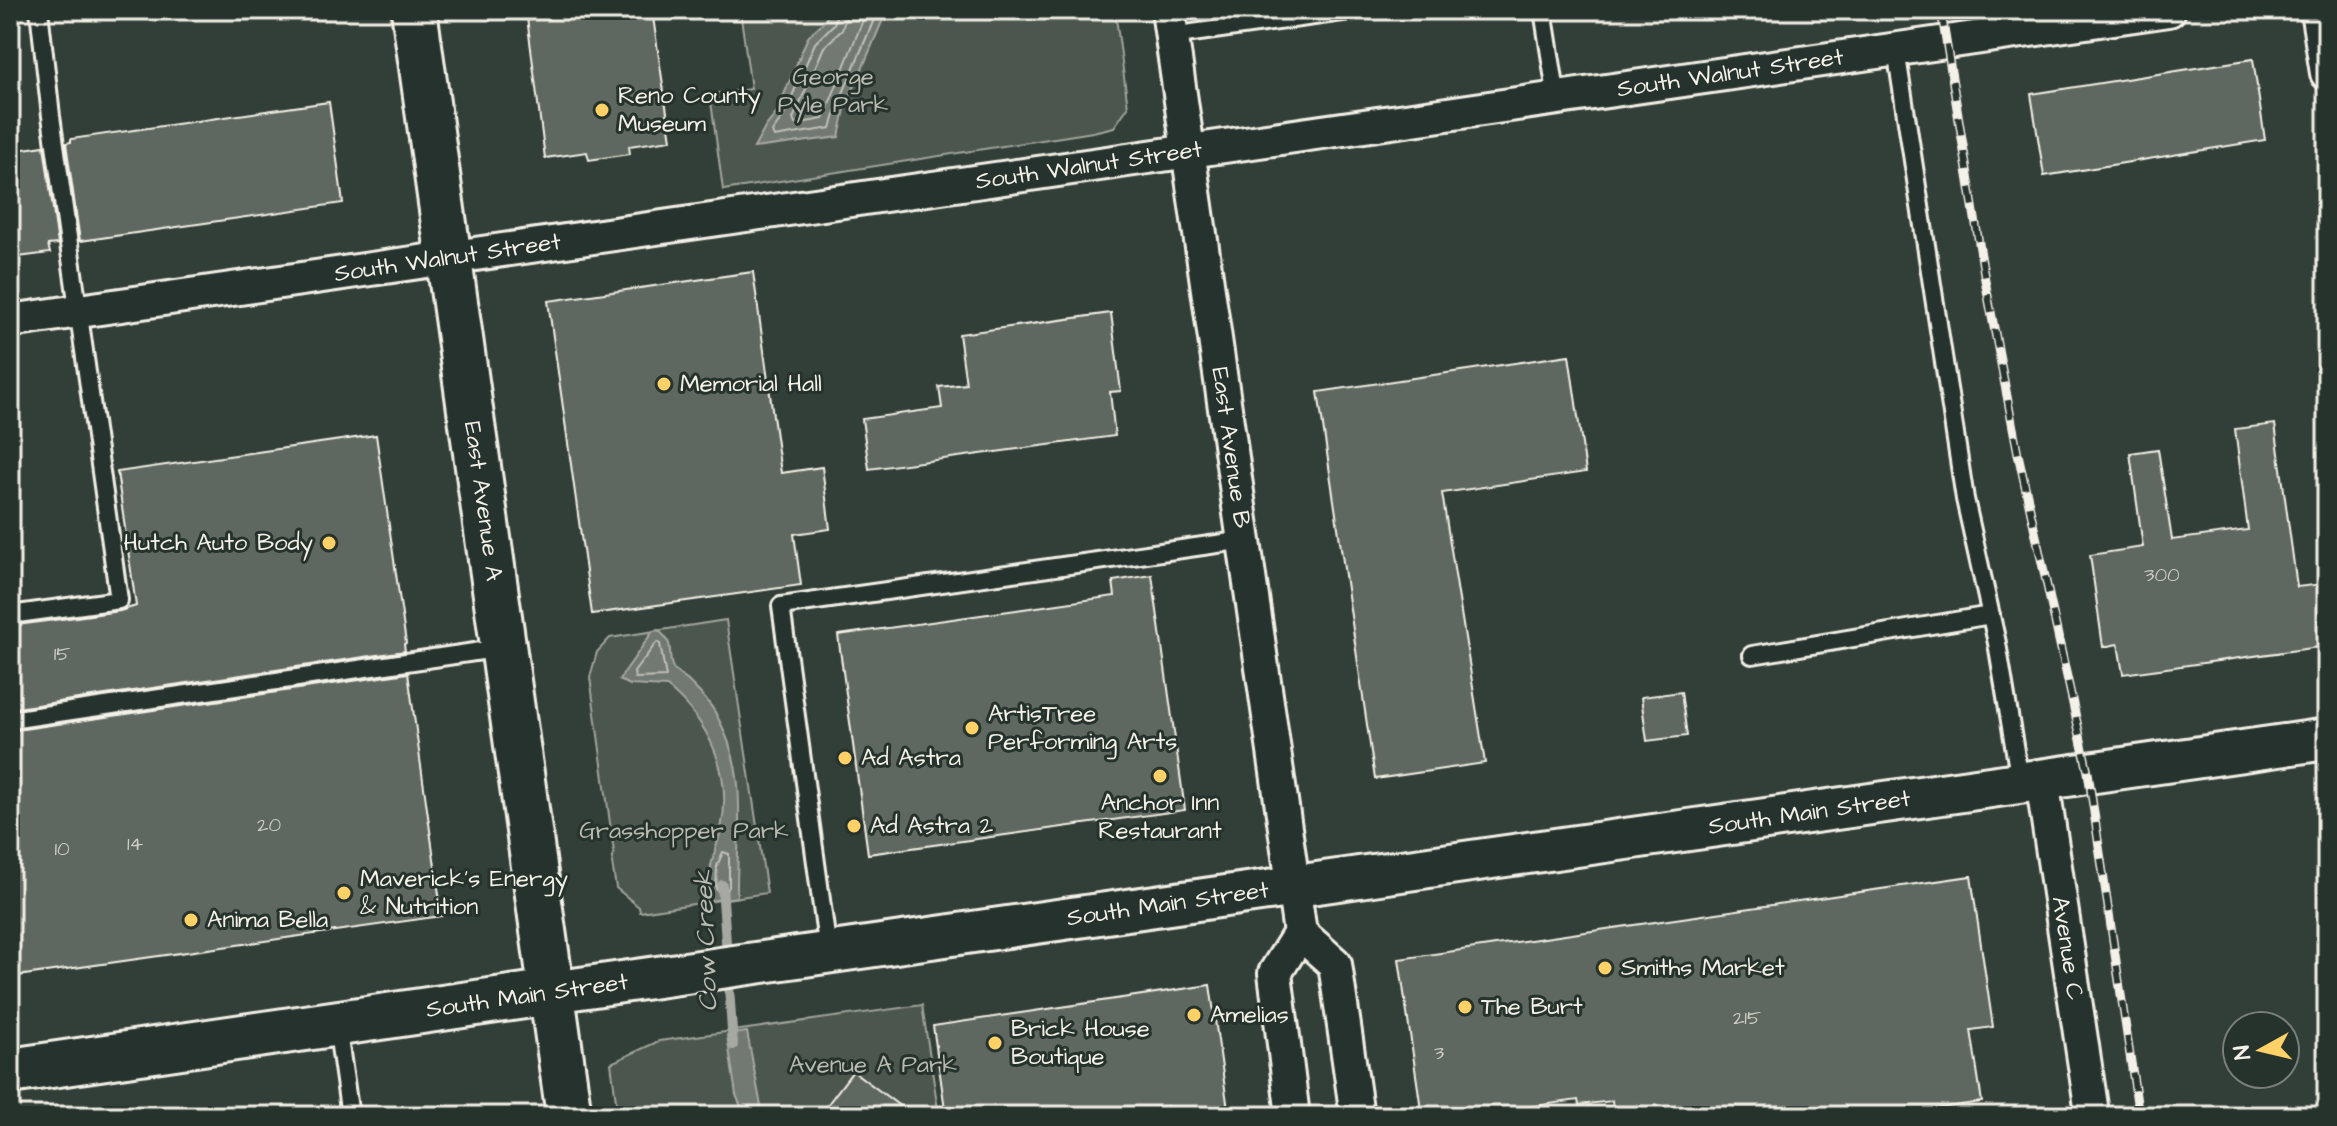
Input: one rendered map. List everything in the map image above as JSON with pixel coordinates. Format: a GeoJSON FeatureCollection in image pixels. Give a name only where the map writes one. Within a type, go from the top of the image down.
{"type":"FeatureCollection","features":[{"type":"Feature","properties":{"kind":"main road","name":"East Avenue A"},"geometry":{"type":"LineString","coordinates":[[414,10],[569,1116]]}},
{"type":"Feature","properties":{"kind":"main road","name":"South Main Street"},"geometry":{"type":"LineString","coordinates":[[10,1071],[552,992]]}},
{"type":"Feature","properties":{"kind":"street","name":"South Walnut Street"},"geometry":{"type":"LineString","coordinates":[[10,321],[2169,10]]}},
{"type":"Feature","properties":{"kind":"street"},"geometry":{"type":"LineString","coordinates":[[2317,10],[2327,73]]}},
{"type":"Feature","properties":{"kind":"street","name":"East Avenue B"},"geometry":{"type":"LineString","coordinates":[[1170,23],[1300,933]]}},
{"type":"Feature","properties":{"kind":"street","name":"South Main Street"},"geometry":{"type":"LineString","coordinates":[[552,992],[2327,739]]}},
{"type":"Feature","properties":{"kind":"street","name":"Avenue C"},"geometry":{"type":"LineString","coordinates":[[2031,782],[2091,1106],[2089,1116]]}},
{"type":"Feature","properties":{"kind":"street"},"geometry":{"type":"LineString","coordinates":[[1293,1116],[1275,973],[1300,933],[1335,964],[1357,1116]]}},
{"type":"Feature","properties":{"kind":"lane"},"geometry":{"type":"LineString","coordinates":[[10,615],[119,600],[39,10]]}},
{"type":"Feature","properties":{"kind":"lane"},"geometry":{"type":"LineString","coordinates":[[1170,23],[1357,10]]}},
{"type":"Feature","properties":{"kind":"lane"},"geometry":{"type":"LineString","coordinates":[[1543,10],[1557,99]]}},
{"type":"Feature","properties":{"kind":"lane"},"geometry":{"type":"LineString","coordinates":[[1896,50],[1963,485],[2010,711],[2031,782]]}},
{"type":"Feature","properties":{"kind":"lane"},"geometry":{"type":"LineString","coordinates":[[828,951],[781,606],[1245,540]]}},
{"type":"Feature","properties":{"kind":"lane"},"geometry":{"type":"LineString","coordinates":[[1752,655],[1991,615]]}},
{"type":"Feature","properties":{"kind":"lane"},"geometry":{"type":"LineString","coordinates":[[10,720],[502,648]]}},
{"type":"Feature","properties":{"kind":"lane"},"geometry":{"type":"LineString","coordinates":[[336,1023],[350,1116]]}},
{"type":"Feature","properties":{"kind":"green space","name":"George Pyle Park"},"geometry":{"type":"Polygon","coordinates":[[[740,10],[1115,10],[1128,107],[1114,127],[1093,132],[723,190],[710,94],[751,89],[740,10]]]}},
{"type":"Feature","properties":{"kind":"green space","name":"Grasshopper Park"},"geometry":{"type":"Polygon","coordinates":[[[726,620],[767,893],[640,912],[639,907],[616,888],[612,863],[614,852],[590,677],[597,652],[610,638],[726,620]]]}},
{"type":"Feature","properties":{"kind":"green space","name":"Avenue A Park"},"geometry":{"type":"Polygon","coordinates":[[[922,1005],[939,1116],[618,1116],[611,1063],[659,1041],[922,1005]]]}},
{"type":"Feature","properties":{"kind":"water"},"geometry":{"type":"Polygon","coordinates":[[[830,10],[887,10],[845,109],[839,137],[754,148],[776,114],[807,39],[826,19],[830,10]]]}},
{"type":"Feature","properties":{"kind":"water"},"geometry":{"type":"Polygon","coordinates":[[[658,630],[669,645],[674,670],[698,691],[715,712],[733,758],[739,803],[737,897],[709,901],[709,873],[721,829],[724,789],[715,750],[706,733],[695,716],[667,687],[630,685],[619,680],[653,631],[658,630]]]}},
{"type":"Feature","properties":{"kind":"water"},"geometry":{"type":"Polygon","coordinates":[[[747,1032],[761,1106],[766,1116],[745,1116],[736,1095],[727,1035],[747,1032]]]}},
{"type":"Feature","properties":{"kind":"building","name":"Reno County Museum"},"geometry":{"type":"Polygon","coordinates":[[[526,10],[652,10],[671,140],[629,146],[630,154],[589,160],[587,152],[545,158],[526,10]]]}},
{"type":"Feature","properties":{"kind":"building"},"geometry":{"type":"Polygon","coordinates":[[[2253,59],[2265,140],[2044,176],[2031,94],[2253,59]]]}},
{"type":"Feature","properties":{"kind":"building"},"geometry":{"type":"Polygon","coordinates":[[[329,102],[343,203],[80,241],[66,143],[71,139],[329,102]]]}},
{"type":"Feature","properties":{"kind":"building"},"geometry":{"type":"Polygon","coordinates":[[[44,146],[58,244],[48,245],[50,253],[10,258],[10,151],[44,146]]]}},
{"type":"Feature","properties":{"kind":"building","name":"Memorial Hall"},"geometry":{"type":"Polygon","coordinates":[[[753,272],[781,473],[822,467],[830,529],[794,534],[801,585],[592,614],[548,301],[753,272]]]}},
{"type":"Feature","properties":{"kind":"building"},"geometry":{"type":"Polygon","coordinates":[[[1111,313],[1121,391],[1110,392],[1115,436],[869,469],[862,419],[942,408],[939,387],[966,384],[959,334],[1111,313]]]}},
{"type":"Feature","properties":{"kind":"building"},"geometry":{"type":"Polygon","coordinates":[[[1569,355],[1586,472],[1442,493],[1485,763],[1375,779],[1318,392],[1569,355]]]}},
{"type":"Feature","properties":{"kind":"building"},"geometry":{"type":"Polygon","coordinates":[[[2275,424],[2297,587],[2323,584],[2327,646],[2123,674],[2118,644],[2103,647],[2090,555],[2143,547],[2130,453],[2158,449],[2172,540],[2248,530],[2235,429],[2275,424]]]}},
{"type":"Feature","properties":{"kind":"building"},"geometry":{"type":"Polygon","coordinates":[[[376,435],[405,651],[10,709],[10,626],[120,611],[136,606],[117,472],[376,435]]]}},
{"type":"Feature","properties":{"kind":"building"},"geometry":{"type":"Polygon","coordinates":[[[1152,575],[1185,810],[868,854],[838,635],[1115,596],[1113,581],[1152,575]]]}},
{"type":"Feature","properties":{"kind":"building"},"geometry":{"type":"Polygon","coordinates":[[[408,673],[442,916],[10,977],[10,731],[408,673]]]}},
{"type":"Feature","properties":{"kind":"building"},"geometry":{"type":"Polygon","coordinates":[[[1681,692],[1687,736],[1647,741],[1641,697],[1681,692]]]}},
{"type":"Feature","properties":{"kind":"building"},"geometry":{"type":"Polygon","coordinates":[[[1971,876],[1993,1027],[1971,1030],[1982,1102],[1926,1110],[1927,1116],[1614,1116],[1612,1101],[1579,1105],[1578,1100],[1520,1108],[1522,1116],[1422,1116],[1399,959],[1971,876]]]}},
{"type":"Feature","properties":{"kind":"building"},"geometry":{"type":"Polygon","coordinates":[[[1210,985],[1229,1116],[1169,1116],[1167,1106],[1097,1116],[946,1116],[933,1026],[1210,985]]]}},
{"type":"Feature","properties":{"kind":"building"},"geometry":{"type":"Polygon","coordinates":[[[853,1071],[913,1116],[819,1116],[853,1071]]]}},
{"type":"Feature","properties":{"kind":"waterway","name":"Cow Creek"},"geometry":{"type":"LineString","coordinates":[[722,885],[727,957]]}},
{"type":"Feature","properties":{"kind":"waterway","name":"Cow Creek"},"geometry":{"type":"LineString","coordinates":[[728,973],[733,1045]]}},
{"type":"Feature","properties":{"kind":"railway"},"geometry":{"type":"LineString","coordinates":[[1941,10],[1985,280],[2018,454],[2088,772],[2139,1116]]}},
{"type":"Feature","properties":{"kind":"place","name":"Reno County Museum"},"geometry":{"type":"Point","coordinates":[602,110]}},
{"type":"Feature","properties":{"kind":"place","name":"Memorial Hall"},"geometry":{"type":"Point","coordinates":[664,384]}},
{"type":"Feature","properties":{"kind":"place","name":"Hutch Auto Body"},"geometry":{"type":"Point","coordinates":[329,543]}},
{"type":"Feature","properties":{"kind":"place","name":"ArtisTree Performing Arts"},"geometry":{"type":"Point","coordinates":[972,728]}},
{"type":"Feature","properties":{"kind":"place","name":"Ad Astra"},"geometry":{"type":"Point","coordinates":[845,758]}},
{"type":"Feature","properties":{"kind":"place","name":"Anchor Inn Restaurant"},"geometry":{"type":"Point","coordinates":[1160,776]}},
{"type":"Feature","properties":{"kind":"place","name":"Ad Astra 2"},"geometry":{"type":"Point","coordinates":[854,826]}},
{"type":"Feature","properties":{"kind":"place","name":"Maverick's Energy & Nutrition"},"geometry":{"type":"Point","coordinates":[344,893]}},
{"type":"Feature","properties":{"kind":"place","name":"Anima Bella"},"geometry":{"type":"Point","coordinates":[191,920]}},
{"type":"Feature","properties":{"kind":"place","name":"Smiths Market"},"geometry":{"type":"Point","coordinates":[1605,968]}},
{"type":"Feature","properties":{"kind":"place","name":"The Burt"},"geometry":{"type":"Point","coordinates":[1465,1007]}},
{"type":"Feature","properties":{"kind":"place","name":"Amelias"},"geometry":{"type":"Point","coordinates":[1194,1015]}},
{"type":"Feature","properties":{"kind":"place","name":"Brick House Boutique"},"geometry":{"type":"Point","coordinates":[995,1043]}}]}
